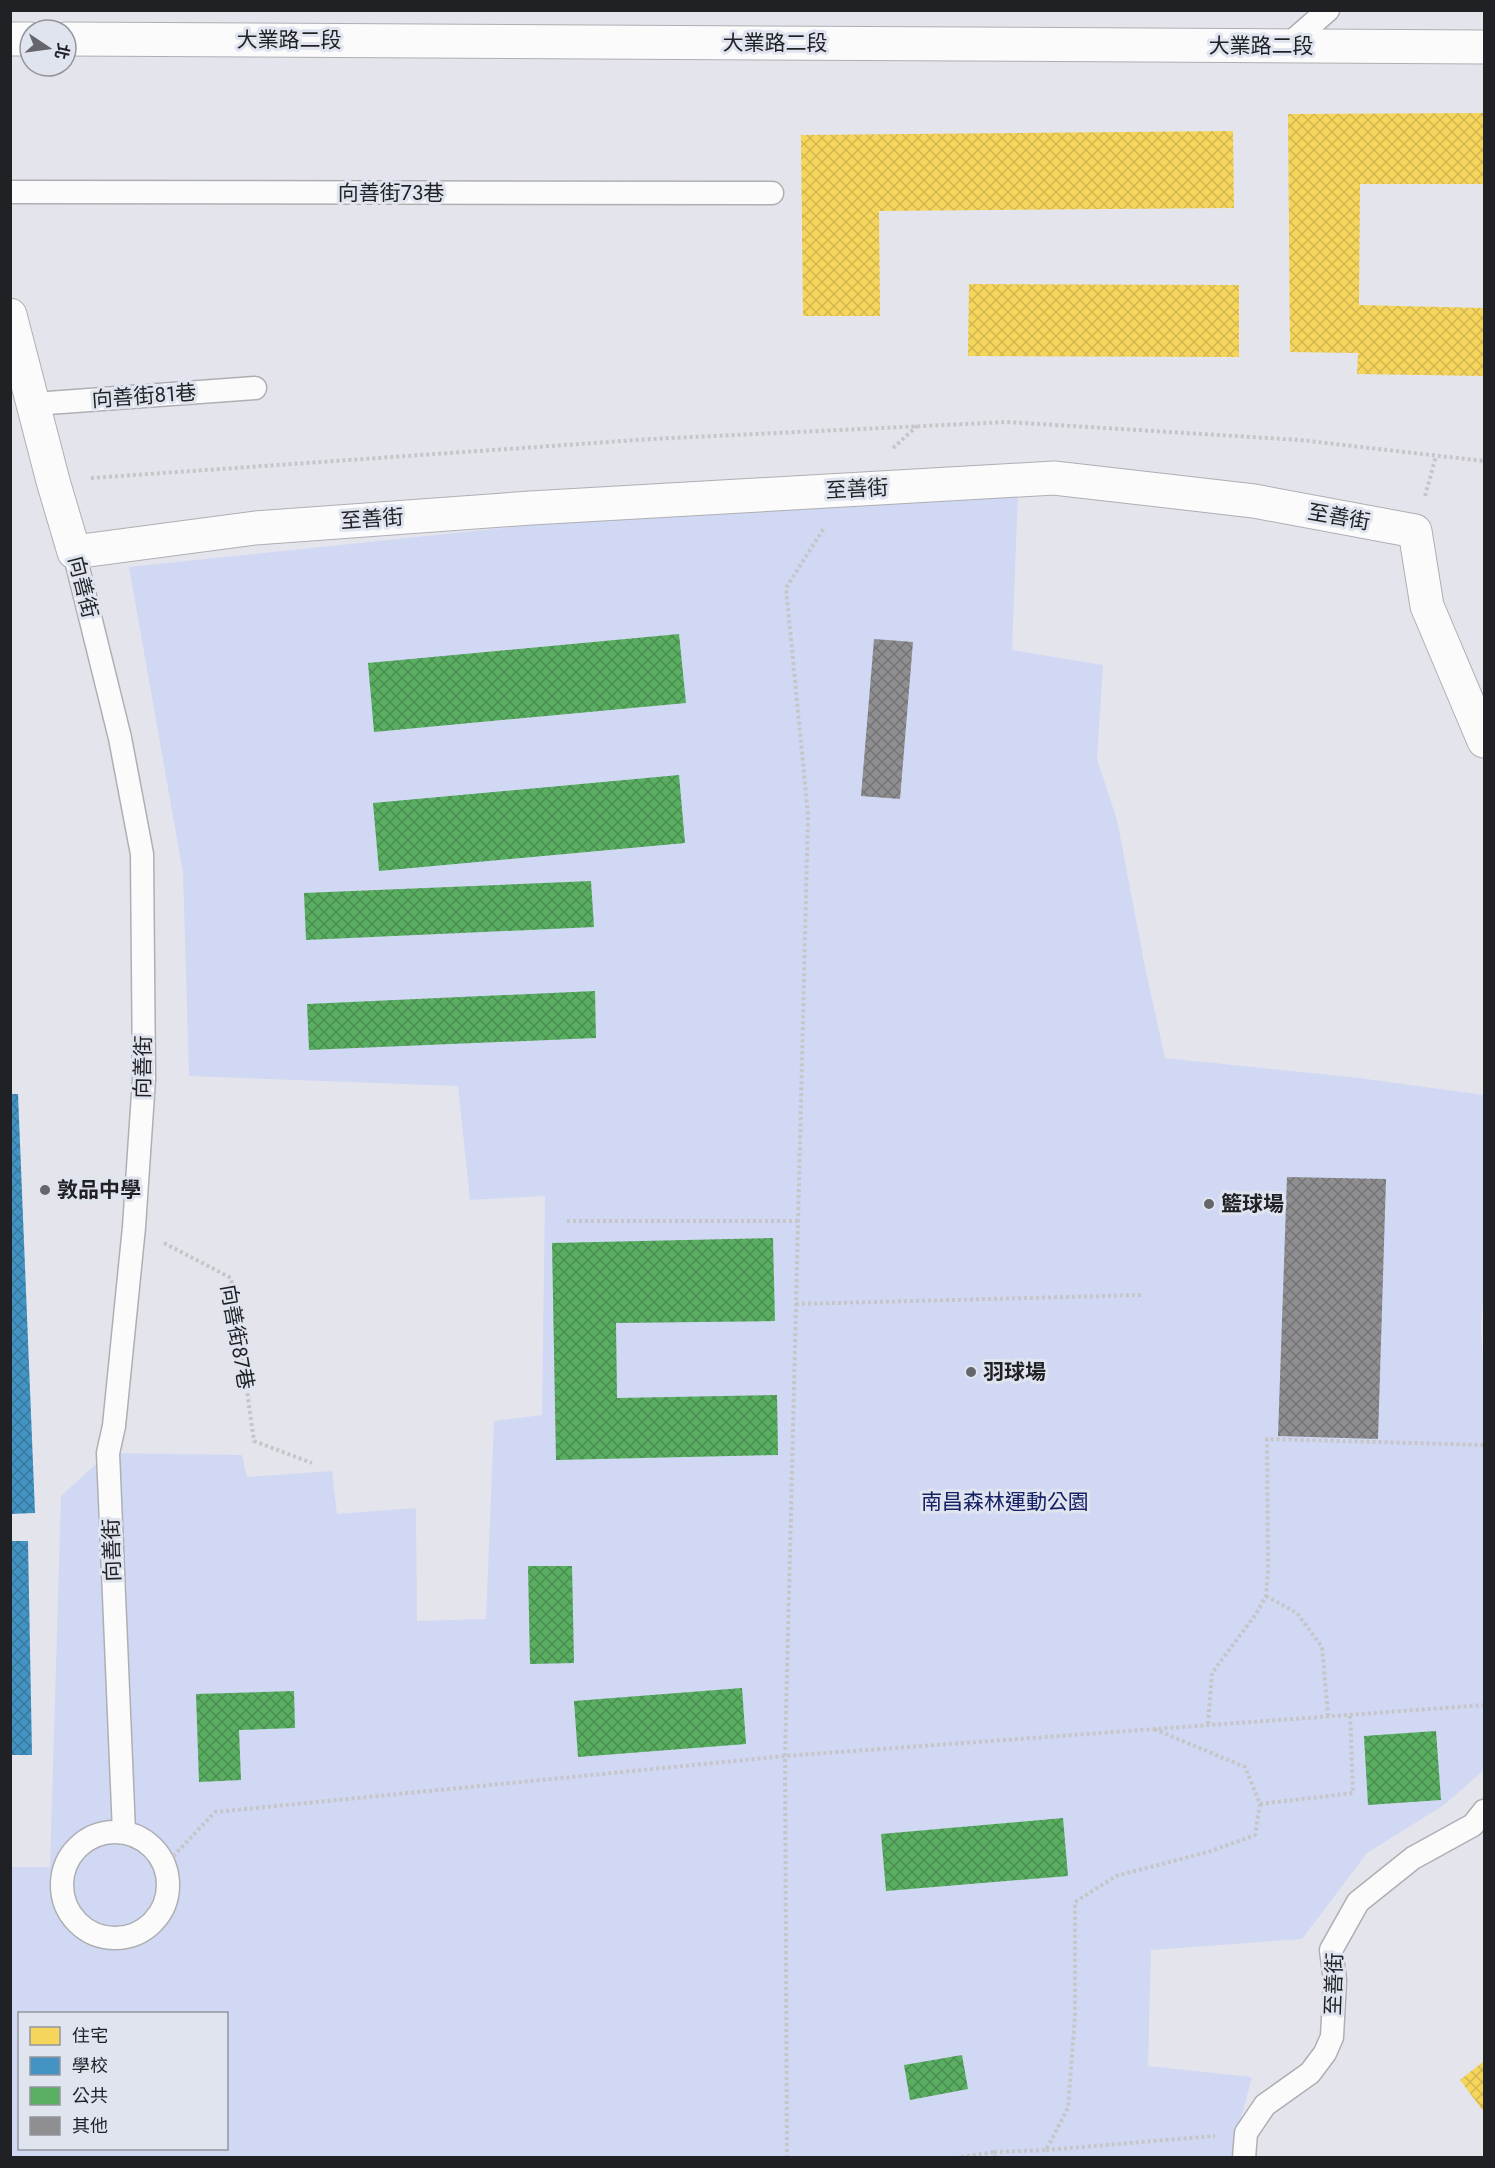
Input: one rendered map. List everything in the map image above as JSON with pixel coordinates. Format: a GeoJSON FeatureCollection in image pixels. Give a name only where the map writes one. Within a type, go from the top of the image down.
{"type":"FeatureCollection","features":[{"type":"Feature","properties":{"kind":"street","name":"大業路二段"},"geometry":{"type":"LineString","coordinates":[[78,39],[1485,47]]}},
{"type":"Feature","properties":{"kind":"street","name":"向善街"},"geometry":{"type":"LineString","coordinates":[[10,315],[74,552]]}},
{"type":"Feature","properties":{"kind":"street","name":"至善街"},"geometry":{"type":"LineString","coordinates":[[74,552],[255,528],[531,508],[1054,478],[1254,501],[1415,531],[1427,606],[1485,741]]}},
{"type":"Feature","properties":{"kind":"lane"},"geometry":{"type":"LineString","coordinates":[[1287,46],[1328,10]]}},
{"type":"Feature","properties":{"kind":"lane","name":"向善街73巷"},"geometry":{"type":"LineString","coordinates":[[10,192],[772,194]]}},
{"type":"Feature","properties":{"kind":"lane","name":"向善街81巷"},"geometry":{"type":"LineString","coordinates":[[34,404],[255,388]]}},
{"type":"Feature","properties":{"kind":"lane","name":"向善街"},"geometry":{"type":"LineString","coordinates":[[74,552],[120,738],[142,854],[144,1079],[134,1227],[114,1426],[108,1453],[124,1832]]}},
{"type":"Feature","properties":{"kind":"lane","name":"至善街"},"geometry":{"type":"LineString","coordinates":[[1246,2133],[1266,2105],[1310,2073],[1325,2053],[1332,2037],[1335,1980],[1331,1950],[1358,1902],[1413,1858],[1473,1825],[1485,1811]]}},
{"type":"Feature","properties":{"kind":"lane"},"geometry":{"type":"LineString","coordinates":[[107,1832],[124,1832],[141,1838],[156,1850],[165,1865],[169,1882],[167,1899],[159,1914],[148,1927],[133,1935],[116,1939],[99,1936],[84,1929],[72,1917],[64,1900],[62,1882],[65,1864],[75,1849],[89,1838],[107,1832]]}},
{"type":"Feature","properties":{"kind":"lane"},"geometry":{"type":"LineString","coordinates":[[1244,2157],[1246,2133]]}},
{"type":"Feature","properties":{"kind":"path"},"geometry":{"type":"LineString","coordinates":[[81,479],[651,440],[1007,422],[1300,440],[1485,461]]}},
{"type":"Feature","properties":{"kind":"path"},"geometry":{"type":"LineString","coordinates":[[787,2157],[784,1756],[808,814],[786,588],[849,489]]}},
{"type":"Feature","properties":{"kind":"path"},"geometry":{"type":"LineString","coordinates":[[567,1221],[799,1221]]}},
{"type":"Feature","properties":{"kind":"path","name":"向善街87巷"},"geometry":{"type":"LineString","coordinates":[[134,1227],[231,1278],[254,1441],[312,1463]]}},
{"type":"Feature","properties":{"kind":"path"},"geometry":{"type":"LineString","coordinates":[[796,1304],[1143,1295]]}},
{"type":"Feature","properties":{"kind":"path"},"geometry":{"type":"LineString","coordinates":[[1208,1724],[1212,1673],[1256,1614],[1266,1596],[1268,1569],[1267,1439],[1485,1445]]}},
{"type":"Feature","properties":{"kind":"path"},"geometry":{"type":"LineString","coordinates":[[1266,1596],[1298,1613],[1322,1647],[1328,1716]]}},
{"type":"Feature","properties":{"kind":"path"},"geometry":{"type":"LineString","coordinates":[[165,1865],[215,1812],[784,1756],[1485,1705]]}},
{"type":"Feature","properties":{"kind":"path"},"geometry":{"type":"LineString","coordinates":[[1260,1804],[1353,1793],[1350,1715]]}},
{"type":"Feature","properties":{"kind":"path"},"geometry":{"type":"LineString","coordinates":[[1046,2150],[1068,2108],[1075,2016],[1075,1902],[1116,1876],[1208,1852],[1255,1835],[1260,1804],[1245,1767],[1153,1728]]}},
{"type":"Feature","properties":{"kind":"path"},"geometry":{"type":"LineString","coordinates":[[955,2157],[1246,2133]]}},
{"type":"Feature","properties":{"kind":"green space","name":"南昌森林運動公園"},"geometry":{"type":"Polygon","coordinates":[[[1018,493],[1012,650],[1103,665],[1097,759],[1117,820],[1165,1058],[1359,1078],[1484,1095],[1484,1284],[1481,1326],[1484,1382],[1484,1770],[1444,1805],[1367,1853],[1302,1939],[1151,1950],[1148,2066],[1252,2077],[1236,2137],[1235,2157],[11,2157],[10,1867],[50,1867],[61,1496],[108,1453],[242,1455],[247,1477],[332,1471],[337,1514],[416,1508],[417,1621],[486,1619],[494,1421],[542,1415],[545,1196],[470,1200],[458,1086],[189,1076],[183,873],[129,567],[531,525],[1018,493]]]}},
{"type":"Feature","properties":{"kind":"building: 住宅"},"geometry":{"type":"Polygon","coordinates":[[[1484,113],[1484,184],[1360,184],[1359,305],[1484,308],[1484,376],[1357,374],[1358,353],[1290,352],[1288,114],[1484,113]]]}},
{"type":"Feature","properties":{"kind":"building: 住宅"},"geometry":{"type":"Polygon","coordinates":[[[1233,131],[1234,208],[879,211],[880,316],[803,316],[801,135],[1233,131]]]}},
{"type":"Feature","properties":{"kind":"building: 住宅"},"geometry":{"type":"Polygon","coordinates":[[[969,284],[1239,285],[1239,357],[968,356],[969,284]]]}},
{"type":"Feature","properties":{"kind":"building: 住宅"},"geometry":{"type":"Polygon","coordinates":[[[1484,2061],[1484,2112],[1460,2080],[1484,2061]]]}},
{"type":"Feature","properties":{"kind":"building: 學校"},"geometry":{"type":"Polygon","coordinates":[[[10,1094],[18,1094],[35,1513],[10,1514],[10,1094]]]}},
{"type":"Feature","properties":{"kind":"building: 學校"},"geometry":{"type":"Polygon","coordinates":[[[10,1541],[28,1541],[32,1755],[10,1755],[10,1541]]]}},
{"type":"Feature","properties":{"kind":"building: 公共"},"geometry":{"type":"Polygon","coordinates":[[[679,634],[686,703],[374,732],[368,663],[679,634]]]}},
{"type":"Feature","properties":{"kind":"building: 公共"},"geometry":{"type":"Polygon","coordinates":[[[679,775],[685,843],[379,871],[373,803],[679,775]]]}},
{"type":"Feature","properties":{"kind":"building: 公共"},"geometry":{"type":"Polygon","coordinates":[[[591,881],[594,927],[306,940],[304,893],[591,881]]]}},
{"type":"Feature","properties":{"kind":"building: 公共"},"geometry":{"type":"Polygon","coordinates":[[[595,991],[596,1038],[309,1050],[307,1004],[595,991]]]}},
{"type":"Feature","properties":{"kind":"building: 公共"},"geometry":{"type":"Polygon","coordinates":[[[773,1238],[775,1321],[616,1323],[617,1398],[777,1395],[778,1455],[556,1460],[552,1243],[773,1238]]]}},
{"type":"Feature","properties":{"kind":"building: 公共"},"geometry":{"type":"Polygon","coordinates":[[[528,1566],[572,1566],[574,1663],[530,1664],[528,1566]]]}},
{"type":"Feature","properties":{"kind":"building: 公共"},"geometry":{"type":"Polygon","coordinates":[[[742,1688],[746,1744],[578,1757],[574,1701],[742,1688]]]}},
{"type":"Feature","properties":{"kind":"building: 公共"},"geometry":{"type":"Polygon","coordinates":[[[294,1691],[295,1728],[239,1730],[241,1780],[199,1782],[196,1694],[294,1691]]]}},
{"type":"Feature","properties":{"kind":"building: 公共"},"geometry":{"type":"Polygon","coordinates":[[[1436,1731],[1441,1800],[1368,1805],[1364,1736],[1436,1731]]]}},
{"type":"Feature","properties":{"kind":"building: 公共"},"geometry":{"type":"Polygon","coordinates":[[[1063,1818],[1068,1876],[886,1891],[881,1834],[1063,1818]]]}},
{"type":"Feature","properties":{"kind":"building: 公共"},"geometry":{"type":"Polygon","coordinates":[[[962,2055],[968,2089],[910,2100],[904,2065],[962,2055]]]}},
{"type":"Feature","properties":{"kind":"building: 其他"},"geometry":{"type":"Polygon","coordinates":[[[874,639],[913,642],[900,799],[861,796],[874,639]]]}},
{"type":"Feature","properties":{"kind":"building: 其他"},"geometry":{"type":"Polygon","coordinates":[[[1287,1177],[1386,1179],[1378,1439],[1278,1436],[1287,1177]]]}},
{"type":"Feature","properties":{"kind":"place","name":"敦品中學"},"geometry":{"type":"Point","coordinates":[45,1190]}},
{"type":"Feature","properties":{"kind":"place","name":"籃球場"},"geometry":{"type":"Point","coordinates":[1209,1204]}},
{"type":"Feature","properties":{"kind":"place","name":"羽球場"},"geometry":{"type":"Point","coordinates":[971,1372]}}]}
